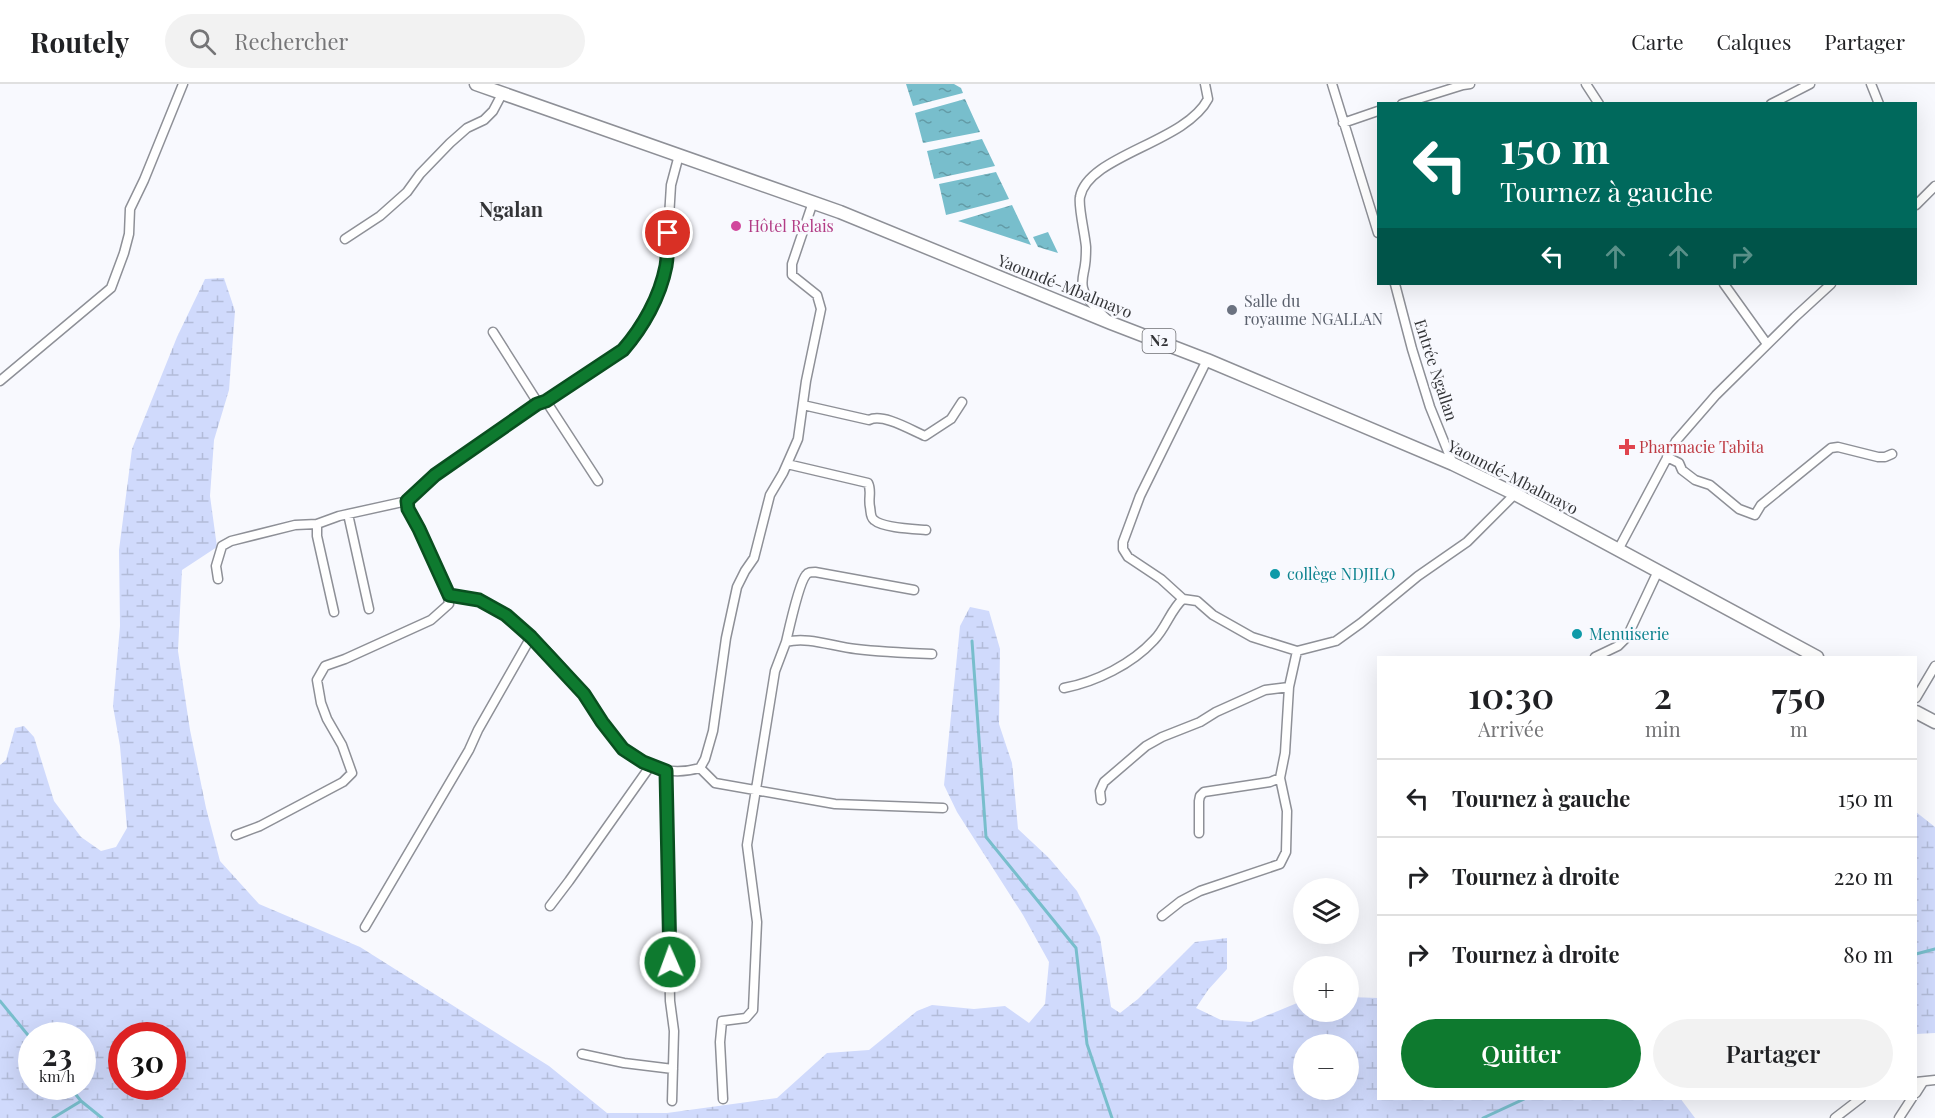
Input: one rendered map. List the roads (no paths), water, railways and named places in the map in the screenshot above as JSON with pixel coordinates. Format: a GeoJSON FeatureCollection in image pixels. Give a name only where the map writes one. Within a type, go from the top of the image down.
{"type":"FeatureCollection","features":[{"type":"Feature","properties":{"kind":"highway","name":"Yaoundé-Mbalmayo"},"geometry":{"type":"LineString","coordinates":[[476,84],[813,202],[1207,360],[1453,464],[1515,494],[1815,656]]}},
{"type":"Feature","properties":{"kind":"highway"},"geometry":{"type":"LineString","coordinates":[[1917,713],[1935,722]]}},
{"type":"Feature","properties":{"kind":"street"},"geometry":{"type":"LineString","coordinates":[[0,381],[111,288],[126,243],[130,209],[183,84]]}},
{"type":"Feature","properties":{"kind":"street"},"geometry":{"type":"LineString","coordinates":[[1111,322],[1090,301],[1083,289],[1086,264],[1085,233],[1079,200],[1083,185],[1102,168],[1147,146],[1198,113],[1208,99],[1205,84]]}},
{"type":"Feature","properties":{"kind":"street"},"geometry":{"type":"LineString","coordinates":[[1332,84],[1377,230]]}},
{"type":"Feature","properties":{"kind":"street"},"geometry":{"type":"LineString","coordinates":[[1409,102],[1470,84]]}},
{"type":"Feature","properties":{"kind":"street"},"geometry":{"type":"LineString","coordinates":[[1586,84],[1598,102]]}},
{"type":"Feature","properties":{"kind":"street"},"geometry":{"type":"LineString","coordinates":[[1775,102],[1810,84]]}},
{"type":"Feature","properties":{"kind":"street"},"geometry":{"type":"LineString","coordinates":[[1871,84],[1877,102]]}},
{"type":"Feature","properties":{"kind":"street"},"geometry":{"type":"LineString","coordinates":[[345,239],[380,216],[407,192],[420,174],[450,143],[467,128],[484,120],[493,111],[502,94]]}},
{"type":"Feature","properties":{"kind":"street"},"geometry":{"type":"LineString","coordinates":[[1343,123],[1377,111]]}},
{"type":"Feature","properties":{"kind":"street"},"geometry":{"type":"LineString","coordinates":[[218,579],[216,566],[222,546],[231,541],[295,525],[317,525],[348,514],[407,501],[435,475],[623,350],[645,320],[666,266],[671,185],[679,155]]}},
{"type":"Feature","properties":{"kind":"street"},"geometry":{"type":"LineString","coordinates":[[1917,204],[1935,186]]}},
{"type":"Feature","properties":{"kind":"street"},"geometry":{"type":"LineString","coordinates":[[449,595],[479,600],[506,615],[531,637],[584,694],[623,749],[666,771],[686,772],[700,768],[705,759],[712,731],[726,638],[737,587],[754,558],[770,495],[798,438],[820,309],[817,295],[792,275],[792,264],[813,202]]}},
{"type":"Feature","properties":{"kind":"street","name":"Entrée Ngallan"},"geometry":{"type":"LineString","coordinates":[[1395,285],[1430,407],[1453,464]]}},
{"type":"Feature","properties":{"kind":"street"},"geometry":{"type":"LineString","coordinates":[[1725,285],[1767,344]]}},
{"type":"Feature","properties":{"kind":"street"},"geometry":{"type":"LineString","coordinates":[[1618,550],[1676,441],[1716,395],[1830,285]]}},
{"type":"Feature","properties":{"kind":"street"},"geometry":{"type":"LineString","coordinates":[[493,332],[598,482]]}},
{"type":"Feature","properties":{"kind":"street"},"geometry":{"type":"LineString","coordinates":[[1207,360],[1140,496],[1123,542],[1123,549],[1128,557],[1161,579],[1183,598],[1197,601],[1213,615],[1252,637],[1297,651],[1336,641],[1418,576],[1467,542],[1515,494]]}},
{"type":"Feature","properties":{"kind":"street"},"geometry":{"type":"LineString","coordinates":[[803,405],[869,420],[875,417],[884,418],[926,436],[951,420],[962,402]]}},
{"type":"Feature","properties":{"kind":"street"},"geometry":{"type":"LineString","coordinates":[[1667,456],[1679,463],[1682,470],[1695,480],[1710,485],[1739,509],[1755,515],[1761,505],[1831,448],[1838,447],[1878,457],[1892,454]]}},
{"type":"Feature","properties":{"kind":"street"},"geometry":{"type":"LineString","coordinates":[[787,464],[868,483],[871,489],[869,502],[875,522],[926,530]]}},
{"type":"Feature","properties":{"kind":"street"},"geometry":{"type":"LineString","coordinates":[[236,835],[260,826],[343,782],[352,773],[342,745],[327,719],[319,697],[317,680],[326,666],[431,620],[449,604],[449,595],[408,509],[407,501]]}},
{"type":"Feature","properties":{"kind":"street"},"geometry":{"type":"LineString","coordinates":[[348,514],[369,609]]}},
{"type":"Feature","properties":{"kind":"street"},"geometry":{"type":"LineString","coordinates":[[317,525],[317,536],[334,612]]}},
{"type":"Feature","properties":{"kind":"street"},"geometry":{"type":"LineString","coordinates":[[1597,656],[1618,646],[1627,637],[1658,571]]}},
{"type":"Feature","properties":{"kind":"street"},"geometry":{"type":"LineString","coordinates":[[723,1100],[720,1042],[722,1020],[746,1017],[753,1010],[757,922],[747,845],[754,790],[775,671],[786,642],[800,589],[806,575],[809,572],[815,572],[915,590]]}},
{"type":"Feature","properties":{"kind":"street"},"geometry":{"type":"LineString","coordinates":[[1064,688],[1083,685],[1119,667],[1138,654],[1154,641],[1183,598]]}},
{"type":"Feature","properties":{"kind":"street"},"geometry":{"type":"LineString","coordinates":[[364,927],[469,750],[531,637]]}},
{"type":"Feature","properties":{"kind":"street"},"geometry":{"type":"LineString","coordinates":[[786,642],[796,639],[854,649],[932,654]]}},
{"type":"Feature","properties":{"kind":"street"},"geometry":{"type":"LineString","coordinates":[[1162,916],[1181,901],[1200,891],[1280,864],[1286,852],[1287,811],[1281,778],[1289,687],[1297,651]]}},
{"type":"Feature","properties":{"kind":"street"},"geometry":{"type":"LineString","coordinates":[[1917,696],[1935,666]]}},
{"type":"Feature","properties":{"kind":"street"},"geometry":{"type":"LineString","coordinates":[[1101,800],[1100,791],[1104,782],[1146,746],[1264,690],[1289,687]]}},
{"type":"Feature","properties":{"kind":"street"},"geometry":{"type":"LineString","coordinates":[[550,906],[651,765]]}},
{"type":"Feature","properties":{"kind":"street"},"geometry":{"type":"LineString","coordinates":[[700,768],[715,783],[835,804],[943,808]]}},
{"type":"Feature","properties":{"kind":"street"},"geometry":{"type":"LineString","coordinates":[[666,771],[670,1001],[674,1031],[672,1101]]}},
{"type":"Feature","properties":{"kind":"street"},"geometry":{"type":"LineString","coordinates":[[1199,833],[1200,796],[1204,792],[1270,782],[1281,778]]}},
{"type":"Feature","properties":{"kind":"street"},"geometry":{"type":"LineString","coordinates":[[582,1054],[624,1063],[673,1068]]}},
{"type":"Feature","properties":{"kind":"street"},"geometry":{"type":"LineString","coordinates":[[1919,1082],[1935,1080]]}},
{"type":"Feature","properties":{"kind":"street"},"geometry":{"type":"LineString","coordinates":[[1835,1118],[1858,1100]]}},
{"type":"Feature","properties":{"kind":"street"},"geometry":{"type":"LineString","coordinates":[[1899,1118],[1911,1100]]}},
{"type":"Feature","properties":{"kind":"water"},"geometry":{"type":"Polygon","coordinates":[[[906,84],[954,84],[961,88],[963,93],[913,106],[906,84]]]}},
{"type":"Feature","properties":{"kind":"water"},"geometry":{"type":"Polygon","coordinates":[[[965,99],[980,132],[923,143],[915,113],[965,99]]]}},
{"type":"Feature","properties":{"kind":"water"},"geometry":{"type":"Polygon","coordinates":[[[982,139],[995,166],[934,179],[927,151],[982,139]]]}},
{"type":"Feature","properties":{"kind":"water"},"geometry":{"type":"Polygon","coordinates":[[[996,172],[1009,199],[946,215],[939,184],[996,172]]]}},
{"type":"Feature","properties":{"kind":"water"},"geometry":{"type":"Polygon","coordinates":[[[1012,205],[1031,245],[958,221],[1012,205]]]}},
{"type":"Feature","properties":{"kind":"water"},"geometry":{"type":"Polygon","coordinates":[[[1048,232],[1058,253],[1038,247],[1033,237],[1048,232]]]}},
{"type":"Feature","properties":{"kind":"waterway"},"geometry":{"type":"LineString","coordinates":[[972,641],[986,837],[1076,948],[1087,1044],[1112,1118]]}},
{"type":"Feature","properties":{"kind":"waterway"},"geometry":{"type":"LineString","coordinates":[[1917,954],[1935,949]]}},
{"type":"Feature","properties":{"kind":"waterway"},"geometry":{"type":"LineString","coordinates":[[0,1001],[18,1023]]}},
{"type":"Feature","properties":{"kind":"waterway"},"geometry":{"type":"LineString","coordinates":[[80,1100],[102,1118]]}},
{"type":"Feature","properties":{"kind":"waterway"},"geometry":{"type":"LineString","coordinates":[[1483,1118],[1522,1100]]}},
{"type":"Feature","properties":{"kind":"waterway"},"geometry":{"type":"LineString","coordinates":[[53,1118],[81,1101]]}},
{"type":"Feature","properties":{"kind":"place","name":"Hôtel Relais"},"geometry":{"type":"Point","coordinates":[736,226]}},
{"type":"Feature","properties":{"kind":"place","name":"Salle du royaume NGALLAN"},"geometry":{"type":"Point","coordinates":[1232,310]}},
{"type":"Feature","properties":{"kind":"place","name":"Pharmacie Tabita"},"geometry":{"type":"Point","coordinates":[1627,447]}},
{"type":"Feature","properties":{"kind":"place","name":"collège NDJILO"},"geometry":{"type":"Point","coordinates":[1275,574]}},
{"type":"Feature","properties":{"kind":"place","name":"Menuiserie"},"geometry":{"type":"Point","coordinates":[1577,634]}},
{"type":"Feature","properties":{"kind":"district","name":"Ngalan"},"geometry":{"type":"Point","coordinates":[511,210]}}]}
